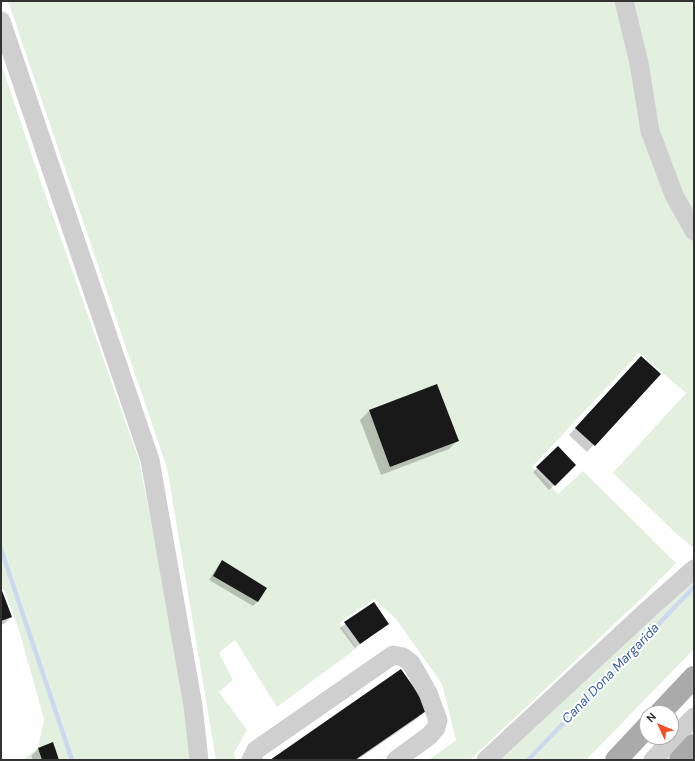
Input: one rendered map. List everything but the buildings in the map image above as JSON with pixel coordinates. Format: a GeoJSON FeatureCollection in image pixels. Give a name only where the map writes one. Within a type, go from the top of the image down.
{"type":"FeatureCollection","features":[{"type":"Feature","properties":{"kind":"main road"},"geometry":{"type":"LineString","coordinates":[[668,705],[694,677]]}},
{"type":"Feature","properties":{"kind":"main road"},"geometry":{"type":"LineString","coordinates":[[616,760],[639,736]]}},
{"type":"Feature","properties":{"kind":"main road"},"geometry":{"type":"LineString","coordinates":[[680,760],[694,745]]}},
{"type":"Feature","properties":{"kind":"lane"},"geometry":{"type":"LineString","coordinates":[[624,1],[639,63],[650,131],[674,195],[694,231]]}},
{"type":"Feature","properties":{"kind":"lane"},"geometry":{"type":"LineString","coordinates":[[1,21],[150,460],[193,706],[199,760]]}},
{"type":"Feature","properties":{"kind":"lane"},"geometry":{"type":"LineString","coordinates":[[486,760],[694,569]]}},
{"type":"Feature","properties":{"kind":"lane"},"geometry":{"type":"LineString","coordinates":[[251,760],[256,750],[393,655],[403,656],[411,663],[428,693],[438,720],[436,728],[429,736],[396,760]]}},
{"type":"Feature","properties":{"kind":"lane"},"geometry":{"type":"LineString","coordinates":[[653,760],[694,717]]}},
{"type":"Feature","properties":{"kind":"lane"},"geometry":{"type":"LineString","coordinates":[[666,760],[694,731]]}},
{"type":"Feature","properties":{"kind":"green space"},"geometry":{"type":"Polygon","coordinates":[[[8,1],[694,1],[694,548],[680,537],[613,473],[686,393],[639,353],[532,467],[558,494],[583,471],[676,563],[646,594],[470,760],[429,760],[456,740],[442,684],[396,619],[374,599],[339,623],[357,648],[277,707],[235,640],[219,653],[233,680],[219,692],[247,730],[234,753],[236,760],[216,760],[167,468],[8,1]]]}},
{"type":"Feature","properties":{"kind":"green space"},"geometry":{"type":"Polygon","coordinates":[[[1,63],[42,185],[139,460],[168,608],[192,760],[23,760],[38,748],[44,719],[18,627],[1,583],[1,63]]]}},
{"type":"Feature","properties":{"kind":"green space"},"geometry":{"type":"Polygon","coordinates":[[[694,577],[694,649],[586,760],[497,760],[694,577]]]}},
{"type":"Feature","properties":{"kind":"waterway"},"geometry":{"type":"LineString","coordinates":[[1,549],[72,760]]}},
{"type":"Feature","properties":{"kind":"waterway","name":"Canal Dona Margarida"},"geometry":{"type":"LineString","coordinates":[[528,760],[694,587]]}}]}
